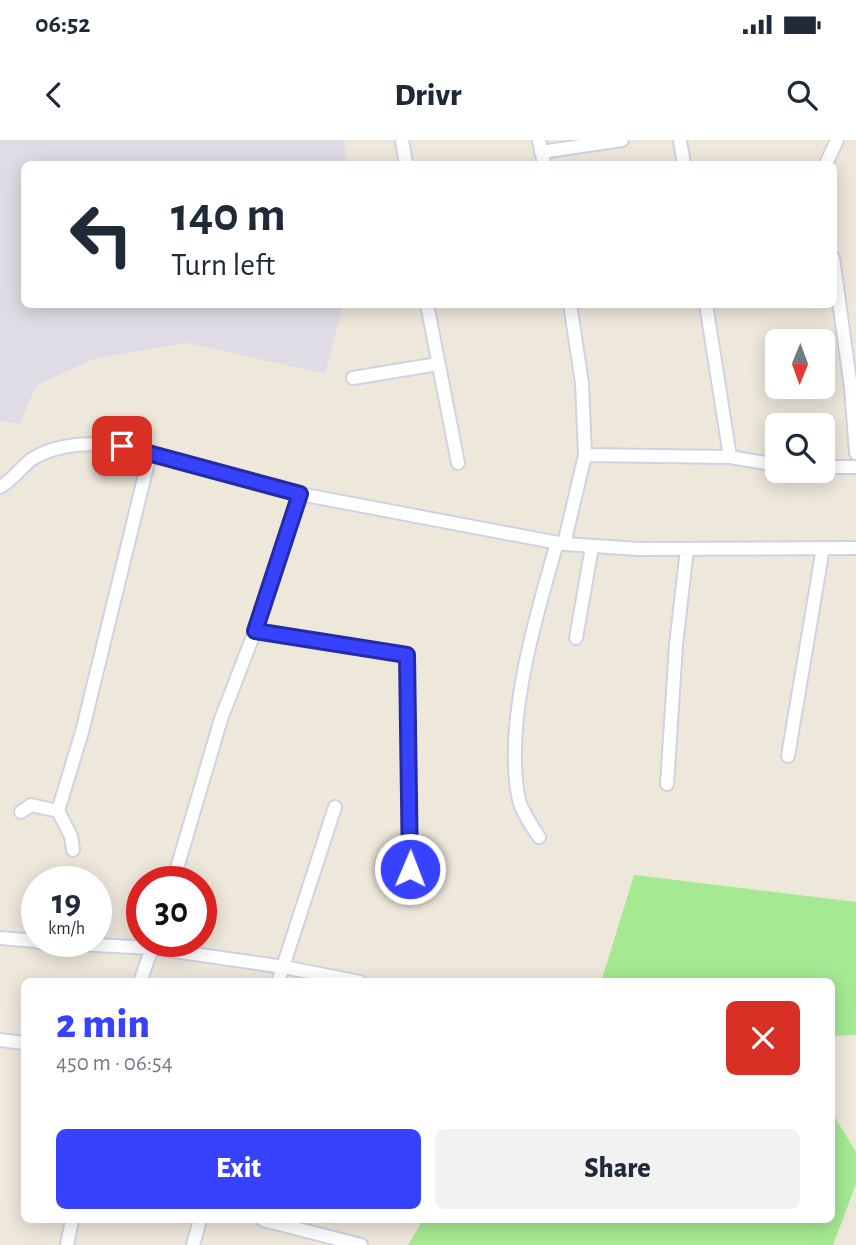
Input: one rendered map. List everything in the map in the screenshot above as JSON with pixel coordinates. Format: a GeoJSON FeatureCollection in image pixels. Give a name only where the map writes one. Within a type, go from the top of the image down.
{"type":"FeatureCollection","features":[{"type":"Feature","properties":{"kind":"street"},"geometry":{"type":"LineString","coordinates":[[402,140],[406,161]]}},
{"type":"Feature","properties":{"kind":"street"},"geometry":{"type":"LineString","coordinates":[[541,152],[622,140]]}},
{"type":"Feature","properties":{"kind":"street"},"geometry":{"type":"LineString","coordinates":[[680,140],[684,161]]}},
{"type":"Feature","properties":{"kind":"street"},"geometry":{"type":"LineString","coordinates":[[827,161],[837,140]]}},
{"type":"Feature","properties":{"kind":"street"},"geometry":{"type":"LineString","coordinates":[[837,287],[851,388],[856,453]]}},
{"type":"Feature","properties":{"kind":"street"},"geometry":{"type":"LineString","coordinates":[[428,308],[458,463]]}},
{"type":"Feature","properties":{"kind":"street"},"geometry":{"type":"LineString","coordinates":[[539,837],[524,815],[519,798],[517,725],[538,609],[561,543],[585,455],[582,383],[571,308]]}},
{"type":"Feature","properties":{"kind":"street"},"geometry":{"type":"LineString","coordinates":[[707,308],[730,457]]}},
{"type":"Feature","properties":{"kind":"street"},"geometry":{"type":"LineString","coordinates":[[353,378],[438,364]]}},
{"type":"Feature","properties":{"kind":"street"},"geometry":{"type":"LineString","coordinates":[[0,489],[32,460],[69,445],[122,446],[300,494],[561,543],[592,547],[687,549],[856,548]]}},
{"type":"Feature","properties":{"kind":"street"},"geometry":{"type":"LineString","coordinates":[[73,850],[71,836],[58,811],[79,742],[150,454]]}},
{"type":"Feature","properties":{"kind":"street"},"geometry":{"type":"LineString","coordinates":[[585,455],[730,457],[765,463]]}},
{"type":"Feature","properties":{"kind":"street"},"geometry":{"type":"LineString","coordinates":[[835,467],[856,467]]}},
{"type":"Feature","properties":{"kind":"street"},"geometry":{"type":"LineString","coordinates":[[178,866],[221,719],[255,631],[300,494]]}},
{"type":"Feature","properties":{"kind":"street"},"geometry":{"type":"LineString","coordinates":[[576,638],[592,547]]}},
{"type":"Feature","properties":{"kind":"street"},"geometry":{"type":"LineString","coordinates":[[788,756],[823,548]]}},
{"type":"Feature","properties":{"kind":"street"},"geometry":{"type":"LineString","coordinates":[[667,784],[676,645],[687,549]]}},
{"type":"Feature","properties":{"kind":"street"},"geometry":{"type":"LineString","coordinates":[[255,631],[407,655],[410,893]]}},
{"type":"Feature","properties":{"kind":"street"},"geometry":{"type":"LineString","coordinates":[[21,812],[31,805],[58,811]]}},
{"type":"Feature","properties":{"kind":"street"},"geometry":{"type":"LineString","coordinates":[[280,978],[335,807]]}},
{"type":"Feature","properties":{"kind":"street"},"geometry":{"type":"LineString","coordinates":[[0,938],[21,940]]}},
{"type":"Feature","properties":{"kind":"street"},"geometry":{"type":"LineString","coordinates":[[217,956],[340,978]]}},
{"type":"Feature","properties":{"kind":"street"},"geometry":{"type":"LineString","coordinates":[[142,978],[149,957]]}},
{"type":"Feature","properties":{"kind":"street"},"geometry":{"type":"LineString","coordinates":[[0,1040],[21,1043]]}},
{"type":"Feature","properties":{"kind":"street"},"geometry":{"type":"LineString","coordinates":[[67,1245],[71,1223]]}},
{"type":"Feature","properties":{"kind":"street"},"geometry":{"type":"LineString","coordinates":[[193,1245],[199,1223]]}},
{"type":"Feature","properties":{"kind":"street"},"geometry":{"type":"LineString","coordinates":[[275,1223],[360,1245]]}},
{"type":"Feature","properties":{"kind":"shaded area"},"geometry":{"type":"Polygon","coordinates":[[[0,140],[344,140],[347,161],[21,161],[21,308],[342,308],[325,374],[187,343],[94,359],[37,385],[19,424],[0,420],[0,140]]]}},
{"type":"Feature","properties":{"kind":"green space"},"geometry":{"type":"Polygon","coordinates":[[[634,875],[856,902],[856,1035],[835,1036],[835,978],[602,978],[634,875]]]}},
{"type":"Feature","properties":{"kind":"green space"},"geometry":{"type":"Polygon","coordinates":[[[835,1118],[856,1152],[856,1184],[833,1245],[408,1245],[421,1223],[835,1223],[835,1118]]]}},
{"type":"Feature","properties":{"kind":"route"},"geometry":{"type":"LineString","coordinates":[[122,446],[300,494],[255,631],[358,648],[397,651],[407,655],[410,869]]}}]}
